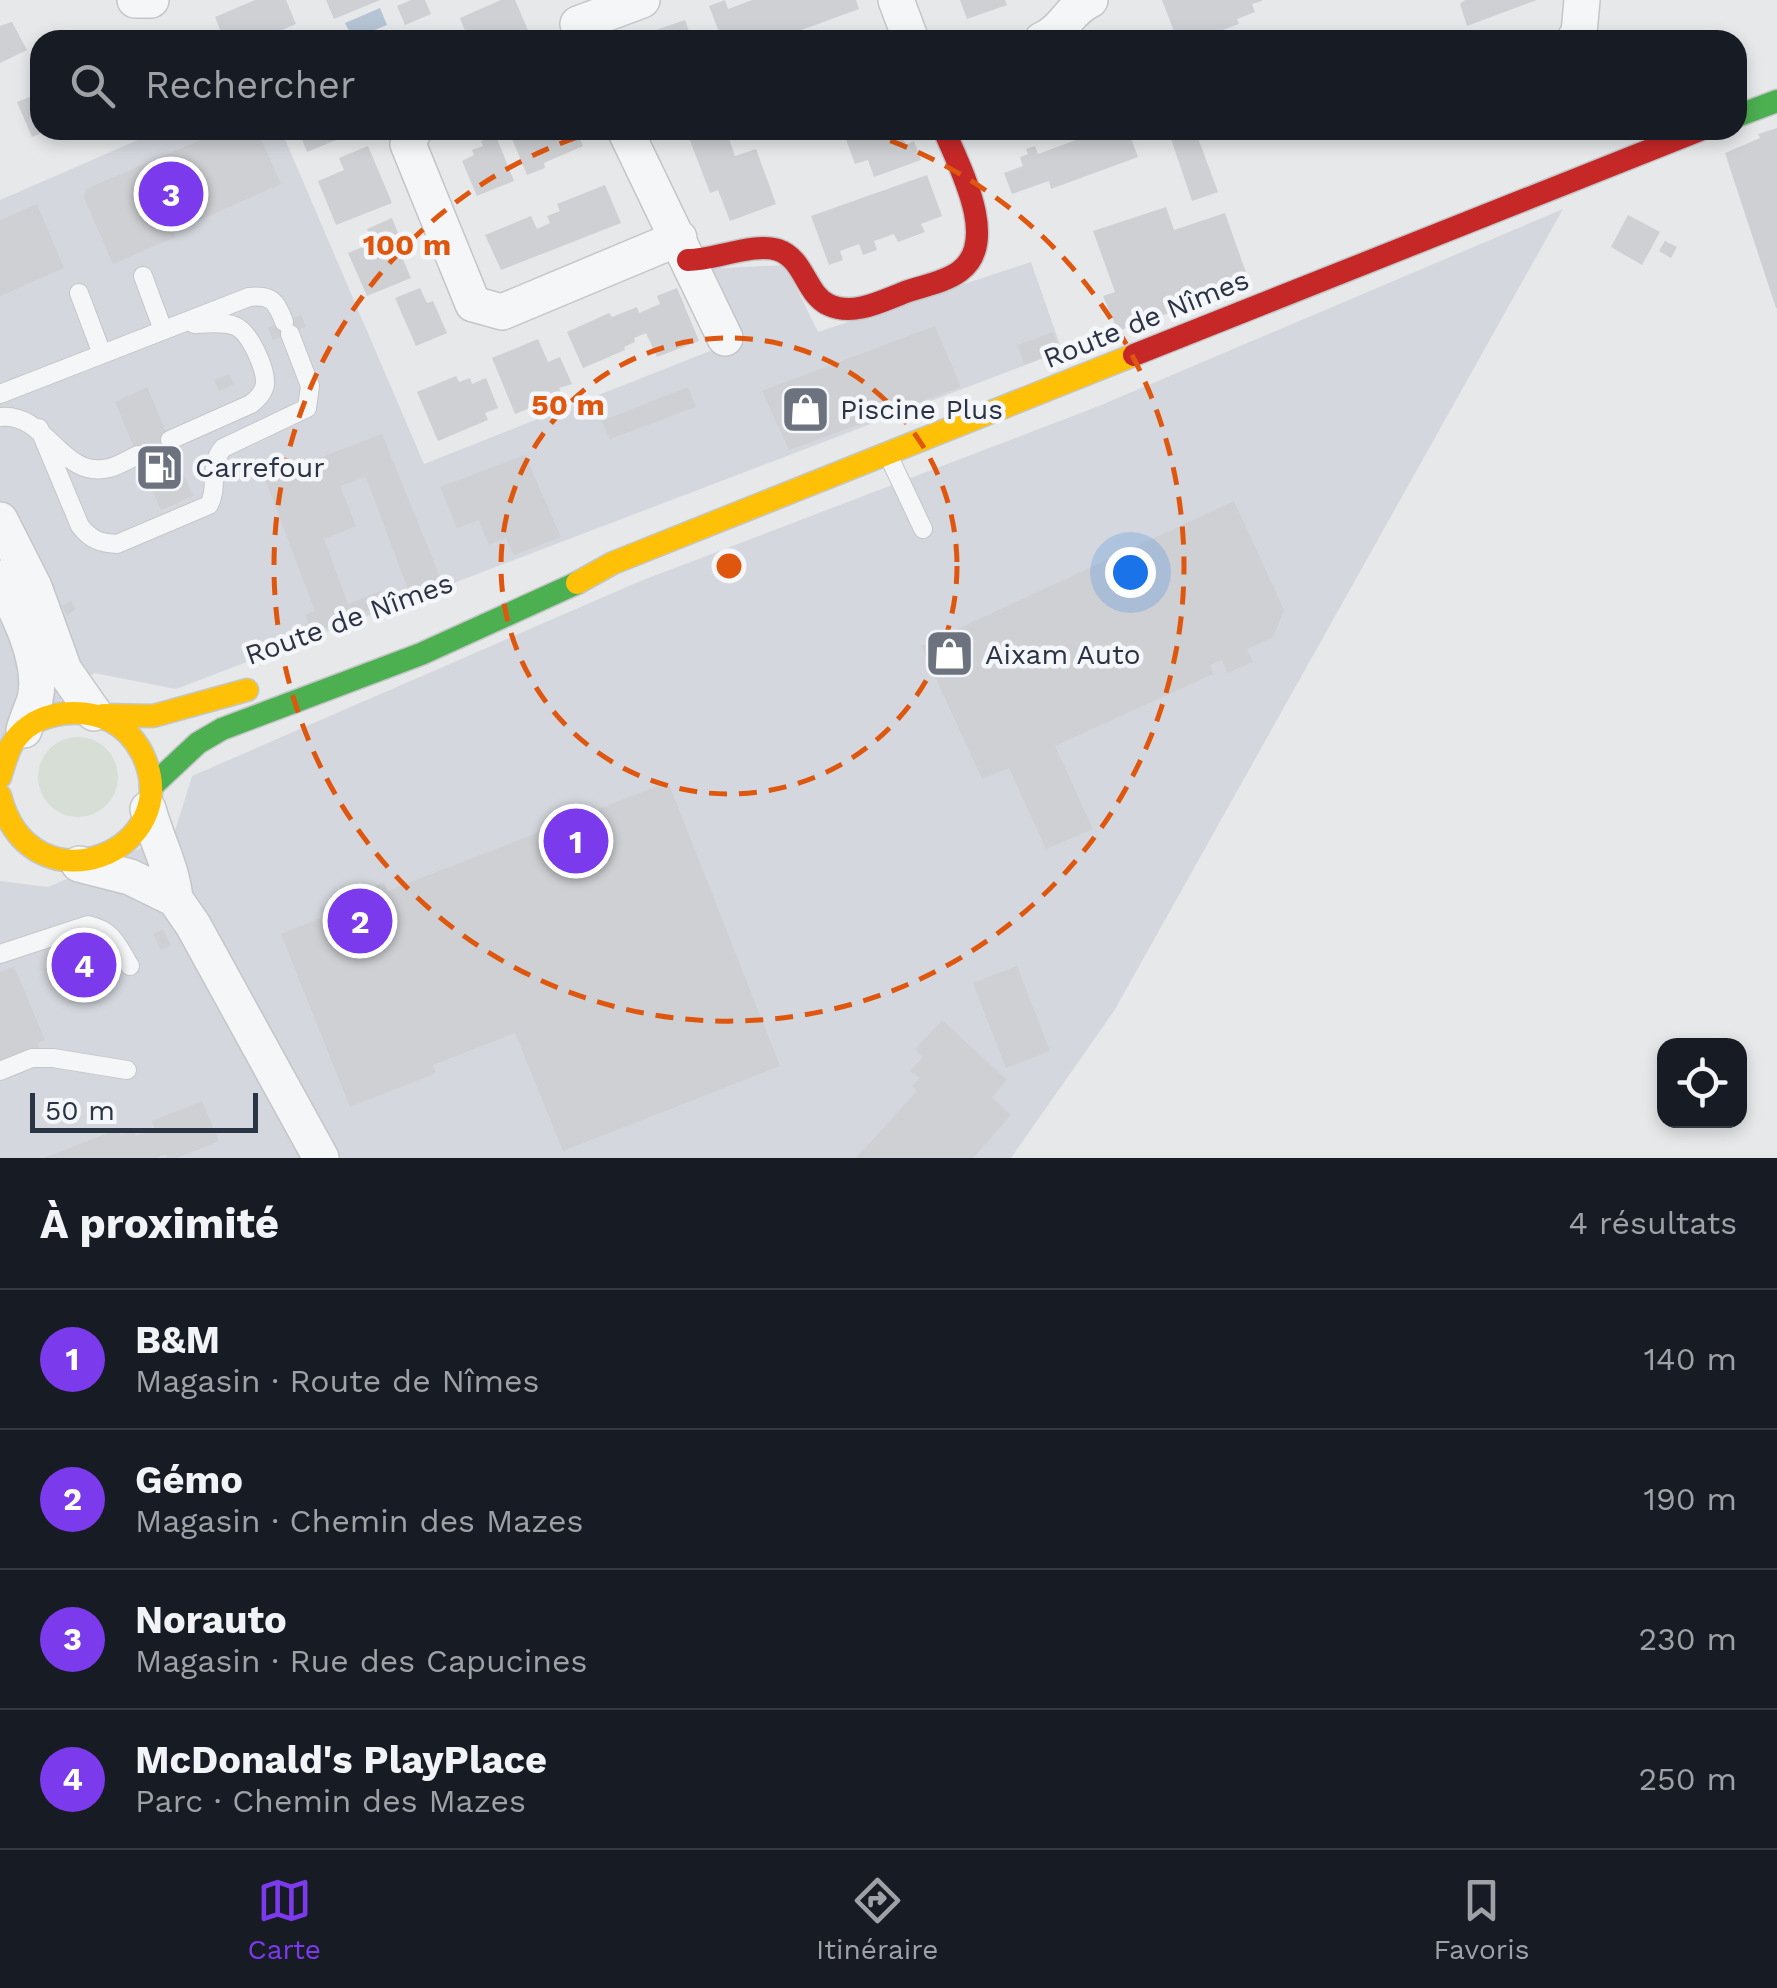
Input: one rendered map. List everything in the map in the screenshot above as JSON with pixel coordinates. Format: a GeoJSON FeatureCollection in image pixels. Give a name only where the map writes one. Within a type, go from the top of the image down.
{"type":"FeatureCollection","features":[{"type":"Feature","properties":{"kind":"main road"},"geometry":{"type":"LineString","coordinates":[[1747,112],[1777,101]]}},
{"type":"Feature","properties":{"kind":"main road"},"geometry":{"type":"LineString","coordinates":[[683,249],[718,258],[762,248],[779,250],[792,257],[813,291],[828,304],[847,309],[868,307],[962,270],[974,256],[980,239],[978,222],[948,140]]}},
{"type":"Feature","properties":{"kind":"main road","name":"Route de Nîmes"},"geometry":{"type":"LineString","coordinates":[[73,862],[98,859],[120,848],[137,831],[150,798],[169,767],[222,729],[391,666],[565,590],[613,563],[1675,140]]}},
{"type":"Feature","properties":{"kind":"main road","name":"Route de Nîmes"},"geometry":{"type":"LineString","coordinates":[[471,606],[560,574],[613,563]]}},
{"type":"Feature","properties":{"kind":"main road","name":"Route de Nîmes"},"geometry":{"type":"LineString","coordinates":[[24,730],[42,718],[62,712],[153,716],[265,683]]}},
{"type":"Feature","properties":{"kind":"main road"},"geometry":{"type":"LineString","coordinates":[[99,714],[123,727],[138,744],[148,764],[150,798]]}},
{"type":"Feature","properties":{"kind":"main road"},"geometry":{"type":"LineString","coordinates":[[1,769],[11,745],[24,730]]}},
{"type":"Feature","properties":{"kind":"main road"},"geometry":{"type":"LineString","coordinates":[[0,796],[11,829],[26,846],[48,858],[73,862]]}},
{"type":"Feature","properties":{"kind":"main road"},"geometry":{"type":"LineString","coordinates":[[0,848],[26,846]]}},
{"type":"Feature","properties":{"kind":"street"},"geometry":{"type":"LineString","coordinates":[[135,0],[151,0]]}},
{"type":"Feature","properties":{"kind":"street"},"geometry":{"type":"LineString","coordinates":[[577,21],[642,0]]}},
{"type":"Feature","properties":{"kind":"street"},"geometry":{"type":"LineString","coordinates":[[896,0],[907,30]]}},
{"type":"Feature","properties":{"kind":"street"},"geometry":{"type":"LineString","coordinates":[[1061,30],[1073,11],[1090,0]]}},
{"type":"Feature","properties":{"kind":"street"},"geometry":{"type":"LineString","coordinates":[[1578,30],[1582,0]]}},
{"type":"Feature","properties":{"kind":"street"},"geometry":{"type":"LineString","coordinates":[[410,140],[408,144],[473,304],[502,312],[683,249]]}},
{"type":"Feature","properties":{"kind":"street"},"geometry":{"type":"LineString","coordinates":[[630,140],[726,338]]}},
{"type":"Feature","properties":{"kind":"street"},"geometry":{"type":"LineString","coordinates":[[0,520],[34,587],[64,670],[99,714]]}},
{"type":"Feature","properties":{"kind":"street"},"geometry":{"type":"LineString","coordinates":[[0,578],[30,649],[36,681],[35,700],[24,730]]}},
{"type":"Feature","properties":{"kind":"street"},"geometry":{"type":"LineString","coordinates":[[150,798],[155,839],[173,877],[175,898],[321,1158]]}},
{"type":"Feature","properties":{"kind":"street"},"geometry":{"type":"LineString","coordinates":[[73,862],[130,877],[175,898]]}},
{"type":"Feature","properties":{"kind":"lane"},"geometry":{"type":"LineString","coordinates":[[143,276],[168,328]]}},
{"type":"Feature","properties":{"kind":"lane"},"geometry":{"type":"LineString","coordinates":[[79,293],[102,354]]}},
{"type":"Feature","properties":{"kind":"lane"},"geometry":{"type":"LineString","coordinates":[[0,394],[261,296],[277,304],[310,386],[307,408],[217,454],[209,505],[116,544],[89,537],[80,526],[39,428]]}},
{"type":"Feature","properties":{"kind":"lane"},"geometry":{"type":"LineString","coordinates":[[168,328],[220,323],[236,326],[246,333],[265,385],[251,404],[170,440]]}},
{"type":"Feature","properties":{"kind":"lane"},"geometry":{"type":"LineString","coordinates":[[0,417],[20,417],[39,428],[60,452],[84,468],[108,469],[138,455]]}},
{"type":"Feature","properties":{"kind":"lane"},"geometry":{"type":"LineString","coordinates":[[888,454],[922,530]]}},
{"type":"Feature","properties":{"kind":"lane"},"geometry":{"type":"LineString","coordinates":[[0,954],[88,925],[111,934],[130,966]]}},
{"type":"Feature","properties":{"kind":"lane"},"geometry":{"type":"LineString","coordinates":[[0,1070],[32,1058],[127,1070]]}},
{"type":"Feature","properties":{"kind":"shaded area"},"geometry":{"type":"Polygon","coordinates":[[[138,140],[285,140],[424,464],[738,340],[706,269],[785,265],[818,332],[1031,262],[1062,351],[176,689],[94,673],[0,752],[0,200],[138,140]]]}},
{"type":"Feature","properties":{"kind":"shaded area"},"geometry":{"type":"Polygon","coordinates":[[[1563,209],[1114,1011],[1011,1158],[0,1158],[0,881],[48,887],[174,834],[192,776],[638,582],[1099,406],[1563,209]]]}},
{"type":"Feature","properties":{"kind":"shaded area"},"geometry":{"type":"Polygon","coordinates":[[[70,737],[86,737],[107,748],[118,777],[107,806],[86,817],[70,817],[56,811],[44,799],[38,785],[38,769],[44,755],[56,743],[70,737]]]}},
{"type":"Feature","properties":{"kind":"shaded area"},"geometry":{"type":"Polygon","coordinates":[[[96,937],[113,977],[73,994],[55,953],[96,937]]]}},
{"type":"Feature","properties":{"kind":"water"},"geometry":{"type":"Polygon","coordinates":[[[380,8],[387,25],[375,30],[348,30],[345,23],[380,8]]]}},
{"type":"Feature","properties":{"kind":"building"},"geometry":{"type":"Polygon","coordinates":[[[255,0],[286,0],[296,24],[282,30],[220,30],[215,17],[255,0]]]}},
{"type":"Feature","properties":{"kind":"building"},"geometry":{"type":"Polygon","coordinates":[[[326,0],[380,0],[334,19],[326,0]]]}},
{"type":"Feature","properties":{"kind":"building"},"geometry":{"type":"Polygon","coordinates":[[[425,0],[431,14],[405,25],[397,6],[425,0]]]}},
{"type":"Feature","properties":{"kind":"building"},"geometry":{"type":"Polygon","coordinates":[[[501,0],[515,0],[528,30],[465,30],[460,18],[501,0]]]}},
{"type":"Feature","properties":{"kind":"building"},"geometry":{"type":"Polygon","coordinates":[[[725,0],[728,9],[752,0],[856,0],[859,9],[801,30],[718,30],[709,6],[725,0]]]}},
{"type":"Feature","properties":{"kind":"building"},"geometry":{"type":"Polygon","coordinates":[[[960,0],[1005,0],[1007,5],[967,19],[960,0]]]}},
{"type":"Feature","properties":{"kind":"building"},"geometry":{"type":"Polygon","coordinates":[[[1162,0],[1262,0],[1252,4],[1255,12],[1223,30],[1174,30],[1162,0]]]}},
{"type":"Feature","properties":{"kind":"building"},"geometry":{"type":"Polygon","coordinates":[[[1465,0],[1537,0],[1467,26],[1460,4],[1465,0]]]}},
{"type":"Feature","properties":{"kind":"building"},"geometry":{"type":"Polygon","coordinates":[[[685,20],[688,30],[656,30],[685,20]]]}},
{"type":"Feature","properties":{"kind":"building"},"geometry":{"type":"Polygon","coordinates":[[[12,22],[27,50],[0,63],[0,26],[12,22]]]}},
{"type":"Feature","properties":{"kind":"building"},"geometry":{"type":"Polygon","coordinates":[[[30,97],[30,132],[17,102],[30,97]]]}},
{"type":"Feature","properties":{"kind":"building"},"geometry":{"type":"Polygon","coordinates":[[[1777,128],[1777,308],[1776,308],[1725,153],[1777,128]]]}},
{"type":"Feature","properties":{"kind":"building"},"geometry":{"type":"Polygon","coordinates":[[[201,140],[261,140],[281,184],[173,232],[175,237],[113,264],[84,198],[86,189],[201,140]]]}},
{"type":"Feature","properties":{"kind":"building"},"geometry":{"type":"Polygon","coordinates":[[[302,140],[336,140],[307,152],[302,140]]]}},
{"type":"Feature","properties":{"kind":"building"},"geometry":{"type":"Polygon","coordinates":[[[498,140],[514,181],[477,196],[462,161],[474,155],[472,150],[483,146],[481,141],[498,140]]]}},
{"type":"Feature","properties":{"kind":"building"},"geometry":{"type":"Polygon","coordinates":[[[513,140],[580,140],[583,146],[527,175],[513,140]]]}},
{"type":"Feature","properties":{"kind":"building"},"geometry":{"type":"Polygon","coordinates":[[[690,140],[729,140],[735,156],[756,149],[776,204],[730,221],[718,190],[710,193],[690,140]]]}},
{"type":"Feature","properties":{"kind":"building"},"geometry":{"type":"Polygon","coordinates":[[[846,140],[904,140],[906,145],[914,141],[921,160],[874,177],[868,160],[855,164],[846,140]]]}},
{"type":"Feature","properties":{"kind":"building"},"geometry":{"type":"Polygon","coordinates":[[[1076,140],[1132,140],[1138,157],[1051,189],[1049,181],[1012,194],[1004,173],[1023,166],[1020,157],[1028,154],[1026,149],[1035,146],[1038,154],[1076,140]]]}},
{"type":"Feature","properties":{"kind":"building"},"geometry":{"type":"Polygon","coordinates":[[[1171,140],[1199,140],[1218,192],[1192,201],[1171,140]]]}},
{"type":"Feature","properties":{"kind":"building"},"geometry":{"type":"Polygon","coordinates":[[[368,146],[392,203],[336,225],[318,181],[344,170],[339,158],[368,146]]]}},
{"type":"Feature","properties":{"kind":"building"},"geometry":{"type":"Polygon","coordinates":[[[927,175],[942,216],[921,224],[925,232],[898,242],[894,234],[874,241],[877,250],[863,255],[859,244],[840,251],[843,260],[829,265],[811,216],[927,175]]]}},
{"type":"Feature","properties":{"kind":"building"},"geometry":{"type":"Polygon","coordinates":[[[605,185],[621,223],[501,270],[485,235],[531,216],[537,229],[550,223],[547,216],[560,211],[557,204],[605,185]]]}},
{"type":"Feature","properties":{"kind":"building"},"geometry":{"type":"Polygon","coordinates":[[[37,204],[64,268],[0,296],[0,220],[37,204]]]}},
{"type":"Feature","properties":{"kind":"building"},"geometry":{"type":"Polygon","coordinates":[[[1166,207],[1174,230],[1225,213],[1250,284],[1118,331],[1103,296],[1115,292],[1093,231],[1166,207]]]}},
{"type":"Feature","properties":{"kind":"building"},"geometry":{"type":"Polygon","coordinates":[[[1628,215],[1660,232],[1642,265],[1611,247],[1628,215]]]}},
{"type":"Feature","properties":{"kind":"building"},"geometry":{"type":"Polygon","coordinates":[[[392,218],[398,233],[393,236],[397,245],[403,242],[408,254],[402,257],[411,278],[367,296],[348,253],[372,243],[367,229],[392,218]]]}},
{"type":"Feature","properties":{"kind":"building"},"geometry":{"type":"Polygon","coordinates":[[[1665,241],[1677,247],[1671,258],[1659,251],[1665,241]]]}},
{"type":"Feature","properties":{"kind":"building"},"geometry":{"type":"Polygon","coordinates":[[[420,288],[427,303],[433,301],[447,333],[416,346],[395,298],[420,288]]]}},
{"type":"Feature","properties":{"kind":"building"},"geometry":{"type":"Polygon","coordinates":[[[677,288],[699,341],[657,357],[646,333],[634,338],[635,342],[625,350],[583,368],[567,332],[609,313],[612,317],[637,307],[639,313],[660,304],[657,296],[677,288]]]}},
{"type":"Feature","properties":{"kind":"building"},"geometry":{"type":"Polygon","coordinates":[[[301,315],[306,327],[273,340],[268,328],[301,315]]]}},
{"type":"Feature","properties":{"kind":"building"},"geometry":{"type":"Polygon","coordinates":[[[935,326],[961,387],[789,450],[762,391],[935,326]]]}},
{"type":"Feature","properties":{"kind":"building"},"geometry":{"type":"Polygon","coordinates":[[[1053,332],[1060,352],[1024,365],[1018,345],[1053,332]]]}},
{"type":"Feature","properties":{"kind":"building"},"geometry":{"type":"Polygon","coordinates":[[[538,339],[548,362],[560,357],[572,384],[559,388],[562,395],[515,414],[492,358],[538,339]]]}},
{"type":"Feature","properties":{"kind":"building"},"geometry":{"type":"Polygon","coordinates":[[[229,374],[234,384],[219,391],[214,380],[229,374]]]}},
{"type":"Feature","properties":{"kind":"building"},"geometry":{"type":"Polygon","coordinates":[[[456,376],[459,382],[470,378],[472,384],[486,378],[498,408],[485,413],[488,420],[438,441],[417,392],[456,376]]]}},
{"type":"Feature","properties":{"kind":"building"},"geometry":{"type":"Polygon","coordinates":[[[147,387],[193,496],[161,510],[115,402],[147,387]]]}},
{"type":"Feature","properties":{"kind":"building"},"geometry":{"type":"Polygon","coordinates":[[[688,387],[696,407],[610,439],[602,421],[688,387]]]}},
{"type":"Feature","properties":{"kind":"building"},"geometry":{"type":"Polygon","coordinates":[[[382,434],[442,582],[410,595],[366,477],[340,486],[356,526],[324,539],[348,604],[381,591],[386,604],[312,633],[305,615],[315,611],[265,479],[382,434]]]}},
{"type":"Feature","properties":{"kind":"building"},"geometry":{"type":"Polygon","coordinates":[[[525,455],[561,537],[514,555],[506,538],[489,545],[479,520],[457,528],[440,487],[525,455]]]}},
{"type":"Feature","properties":{"kind":"building"},"geometry":{"type":"Polygon","coordinates":[[[1234,501],[1284,610],[1273,637],[1247,649],[1253,662],[1227,673],[1222,660],[1210,665],[1213,674],[1055,746],[1093,829],[1046,849],[1009,768],[982,779],[921,646],[1234,501]]]}},
{"type":"Feature","properties":{"kind":"building"},"geometry":{"type":"Polygon","coordinates":[[[71,601],[76,609],[67,615],[62,606],[71,601]]]}},
{"type":"Feature","properties":{"kind":"building"},"geometry":{"type":"Polygon","coordinates":[[[668,782],[780,1066],[563,1151],[515,1033],[433,1065],[436,1073],[350,1107],[281,934],[323,917],[319,908],[384,883],[388,891],[668,782]]]}},
{"type":"Feature","properties":{"kind":"building"},"geometry":{"type":"Polygon","coordinates":[[[163,929],[171,945],[161,950],[153,934],[163,929]]]}},
{"type":"Feature","properties":{"kind":"building"},"geometry":{"type":"Polygon","coordinates":[[[14,966],[45,1040],[37,1043],[41,1051],[0,1067],[0,972],[14,966]]]}},
{"type":"Feature","properties":{"kind":"building"},"geometry":{"type":"Polygon","coordinates":[[[1017,966],[1050,1051],[1006,1068],[973,983],[1017,966]]]}},
{"type":"Feature","properties":{"kind":"building"},"geometry":{"type":"Polygon","coordinates":[[[942,1020],[1007,1080],[992,1097],[1011,1115],[973,1158],[856,1158],[917,1091],[912,1086],[920,1078],[910,1071],[923,1057],[915,1049],[942,1020]]]}},
{"type":"Feature","properties":{"kind":"building"},"geometry":{"type":"Polygon","coordinates":[[[202,1101],[219,1141],[177,1158],[167,1158],[166,1154],[156,1158],[44,1158],[118,1129],[121,1135],[133,1130],[136,1136],[154,1128],[152,1121],[202,1101]]]}},
{"type":"Feature","properties":{"kind":"traffic: fast"},"geometry":{"type":"LineString","coordinates":[[1747,112],[1777,101]]}},
{"type":"Feature","properties":{"kind":"traffic: fast"},"geometry":{"type":"LineString","coordinates":[[151,787],[198,743],[222,729],[421,654],[577,583]]}},
{"type":"Feature","properties":{"kind":"traffic: slow"},"geometry":{"type":"LineString","coordinates":[[577,583],[613,563],[1134,355]]}},
{"type":"Feature","properties":{"kind":"traffic: slow"},"geometry":{"type":"LineString","coordinates":[[103,715],[153,716],[247,690]]}},
{"type":"Feature","properties":{"kind":"traffic: slow"},"geometry":{"type":"LineString","coordinates":[[0,777],[10,748],[29,726],[54,715],[83,713],[111,721],[129,735],[142,753],[151,788],[144,818],[126,841],[101,856],[71,861],[42,853],[17,832],[0,796]]}},
{"type":"Feature","properties":{"kind":"traffic: jam"},"geometry":{"type":"LineString","coordinates":[[688,260],[758,248],[778,250],[794,261],[821,300],[847,309],[876,304],[954,275],[971,258],[976,223],[973,203],[948,140]]}},
{"type":"Feature","properties":{"kind":"traffic: jam"},"geometry":{"type":"LineString","coordinates":[[1134,355],[1675,140]]}},
{"type":"Feature","properties":{"kind":"place","name":"Norauto"},"geometry":{"type":"Point","coordinates":[171,194]}},
{"type":"Feature","properties":{"kind":"place","name":"Piscine Plus"},"geometry":{"type":"Point","coordinates":[805,409]}},
{"type":"Feature","properties":{"kind":"place","name":"Carrefour"},"geometry":{"type":"Point","coordinates":[160,467]}},
{"type":"Feature","properties":{"kind":"place","name":"Aixam Auto"},"geometry":{"type":"Point","coordinates":[950,654]}},
{"type":"Feature","properties":{"kind":"place","name":"B&M"},"geometry":{"type":"Point","coordinates":[576,841]}},
{"type":"Feature","properties":{"kind":"place","name":"Gémo"},"geometry":{"type":"Point","coordinates":[360,921]}},
{"type":"Feature","properties":{"kind":"place","name":"McDonald's PlayPlace"},"geometry":{"type":"Point","coordinates":[84,965]}}]}
